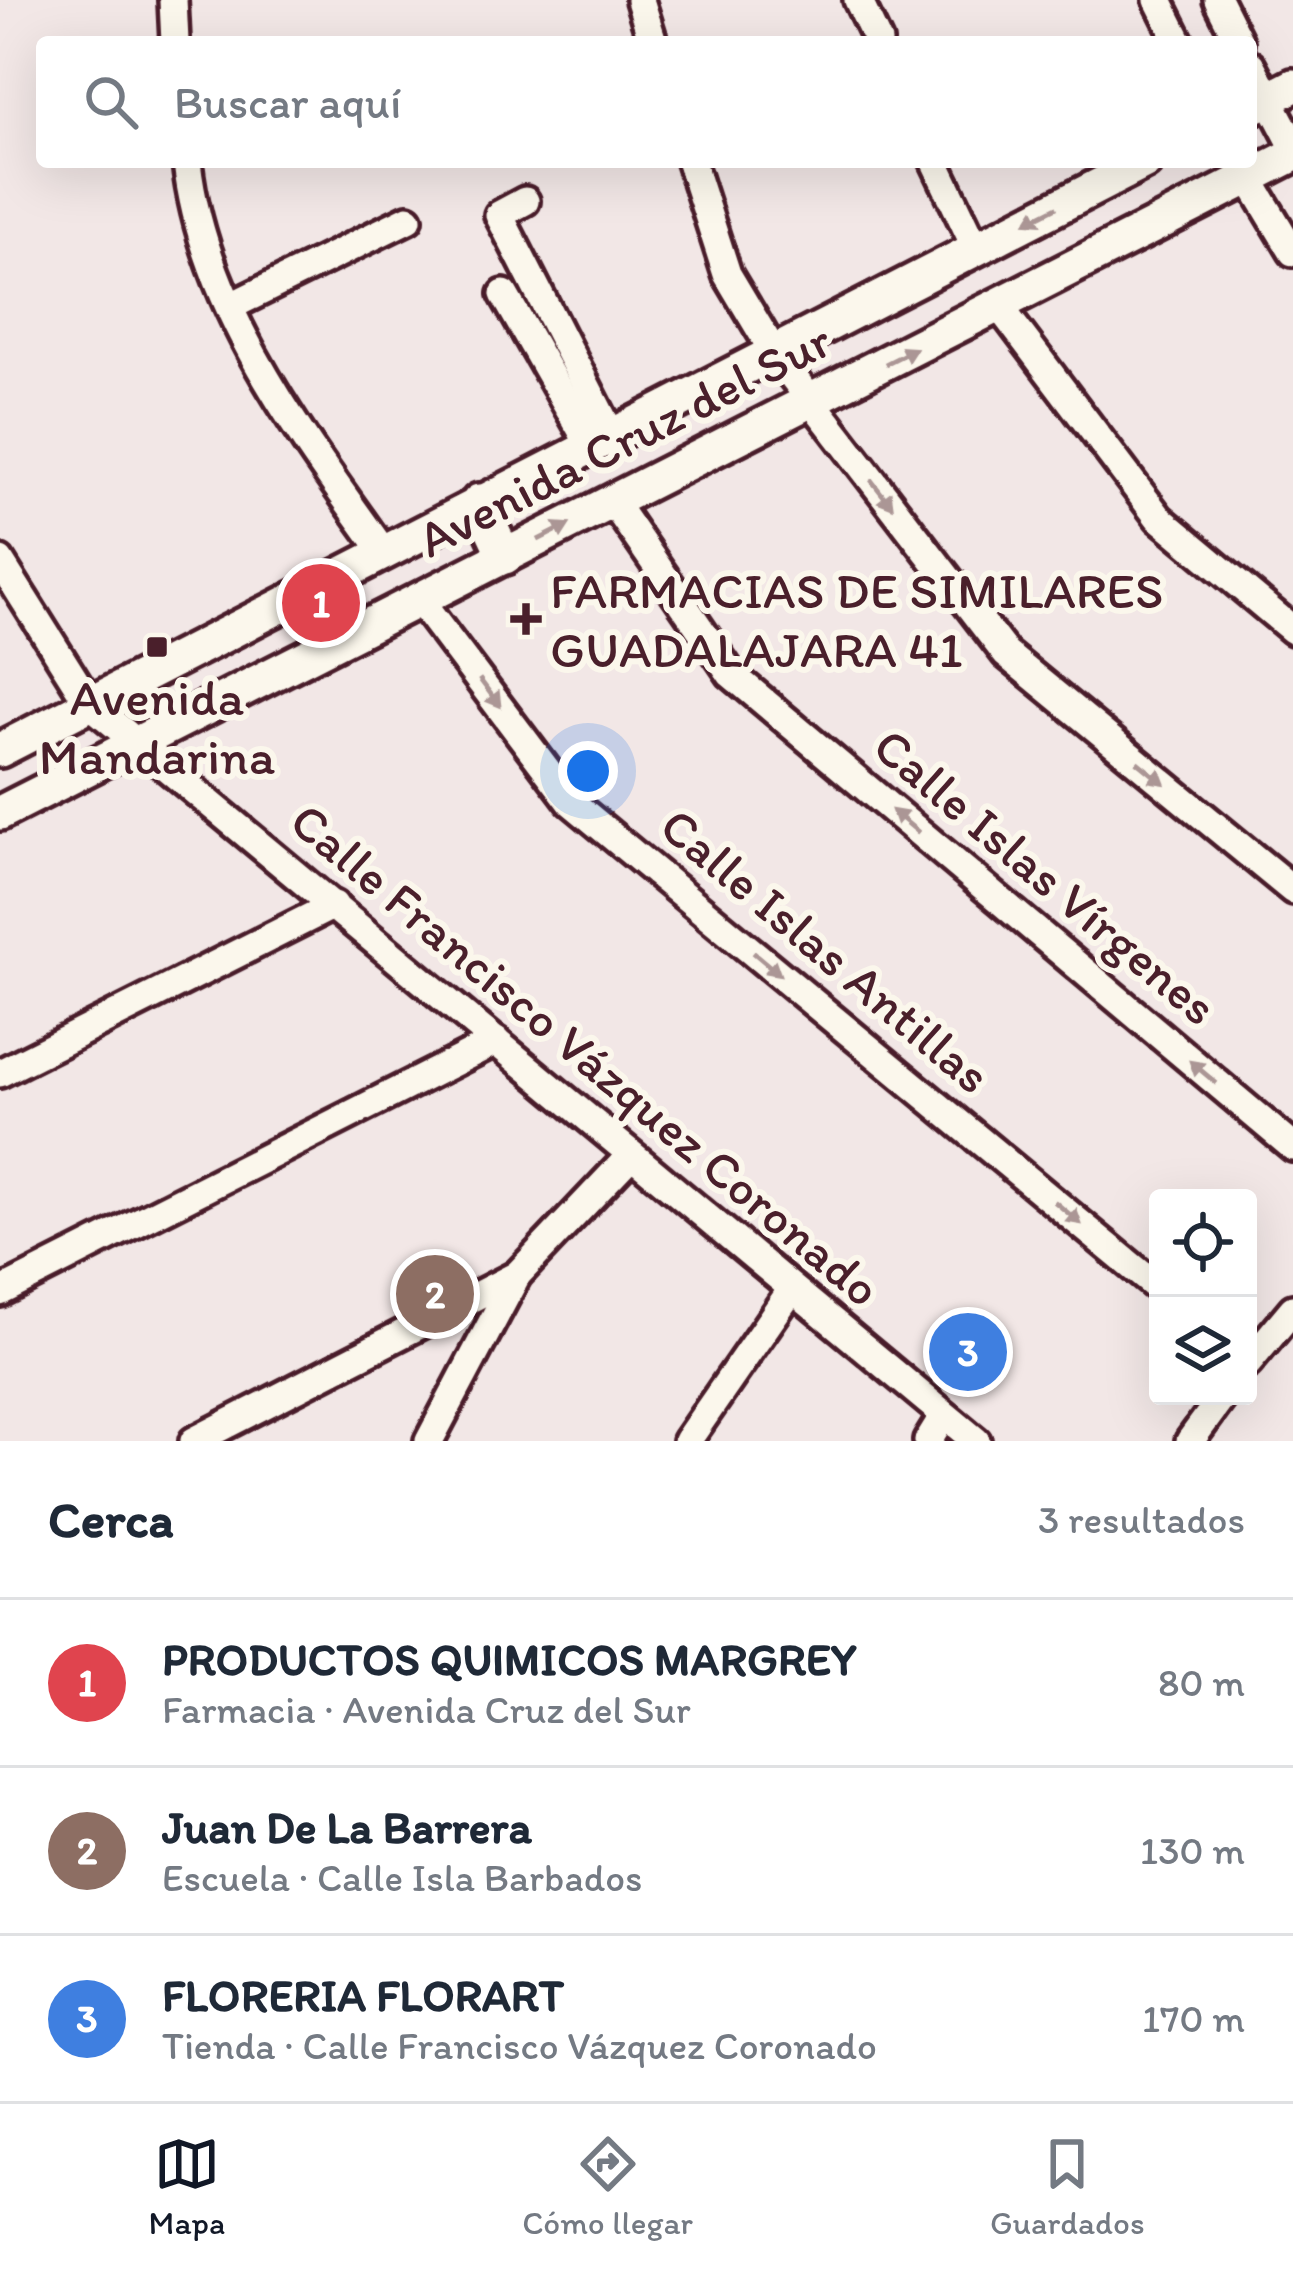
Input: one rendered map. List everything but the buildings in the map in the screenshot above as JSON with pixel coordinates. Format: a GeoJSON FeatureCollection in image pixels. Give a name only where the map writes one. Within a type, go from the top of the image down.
{"type":"FeatureCollection","features":[{"type":"Feature","properties":{"kind":"main road","name":"Avenida Cruz del Sur"},"geometry":{"type":"LineString","coordinates":[[1257,166],[1293,155]]}},
{"type":"Feature","properties":{"kind":"main road","name":"Avenida Cruz del Sur"},"geometry":{"type":"LineString","coordinates":[[0,750],[1133,168]]}},
{"type":"Feature","properties":{"kind":"main road","name":"Avenida Cruz del Sur"},"geometry":{"type":"LineString","coordinates":[[0,813],[999,306],[1244,170]]}},
{"type":"Feature","properties":{"kind":"main road"},"geometry":{"type":"LineString","coordinates":[[479,502],[505,557]]}},
{"type":"Feature","properties":{"kind":"street"},"geometry":{"type":"LineString","coordinates":[[173,0],[175,36]]}},
{"type":"Feature","properties":{"kind":"street"},"geometry":{"type":"LineString","coordinates":[[640,0],[651,36]]}},
{"type":"Feature","properties":{"kind":"street"},"geometry":{"type":"LineString","coordinates":[[858,0],[875,36]]}},
{"type":"Feature","properties":{"kind":"street"},"geometry":{"type":"LineString","coordinates":[[1158,0],[1176,36]]}},
{"type":"Feature","properties":{"kind":"street"},"geometry":{"type":"LineString","coordinates":[[1218,0],[1236,36]]}},
{"type":"Feature","properties":{"kind":"street"},"geometry":{"type":"LineString","coordinates":[[1271,98],[1293,145]]}},
{"type":"Feature","properties":{"kind":"street"},"geometry":{"type":"LineString","coordinates":[[189,168],[207,246],[231,306],[308,446],[383,550]]}},
{"type":"Feature","properties":{"kind":"street"},"geometry":{"type":"LineString","coordinates":[[694,168],[727,274],[773,351],[1006,654],[1293,890]]}},
{"type":"Feature","properties":{"kind":"street"},"geometry":{"type":"LineString","coordinates":[[938,168],[976,248]]}},
{"type":"Feature","properties":{"kind":"street"},"geometry":{"type":"LineString","coordinates":[[1244,170],[1293,251]]}},
{"type":"Feature","properties":{"kind":"street"},"geometry":{"type":"LineString","coordinates":[[525,201],[499,215],[600,439]]}},
{"type":"Feature","properties":{"kind":"street"},"geometry":{"type":"LineString","coordinates":[[231,306],[408,219]]}},
{"type":"Feature","properties":{"kind":"street"},"geometry":{"type":"LineString","coordinates":[[505,294],[600,439]]}},
{"type":"Feature","properties":{"kind":"street"},"geometry":{"type":"LineString","coordinates":[[999,306],[1160,518],[1293,630]]}},
{"type":"Feature","properties":{"kind":"street","name":"Calle Islas Vírgenes"},"geometry":{"type":"LineString","coordinates":[[613,502],[730,674],[1293,1147]]}},
{"type":"Feature","properties":{"kind":"street"},"geometry":{"type":"LineString","coordinates":[[0,561],[89,704]]}},
{"type":"Feature","properties":{"kind":"street","name":"Calle Islas Antillas"},"geometry":{"type":"LineString","coordinates":[[419,600],[571,802],[1149,1281]]}},
{"type":"Feature","properties":{"kind":"street","name":"Calle Francisco Vázquez Coronado"},"geometry":{"type":"LineString","coordinates":[[89,704],[976,1441]]}},
{"type":"Feature","properties":{"kind":"street"},"geometry":{"type":"LineString","coordinates":[[0,1073],[334,904]]}},
{"type":"Feature","properties":{"kind":"street"},"geometry":{"type":"LineString","coordinates":[[0,1292],[496,1041]]}},
{"type":"Feature","properties":{"kind":"street"},"geometry":{"type":"LineString","coordinates":[[429,1441],[517,1275],[631,1155]]}},
{"type":"Feature","properties":{"kind":"street"},"geometry":{"type":"LineString","coordinates":[[194,1441],[517,1275]]}},
{"type":"Feature","properties":{"kind":"street"},"geometry":{"type":"LineString","coordinates":[[687,1441],[792,1288]]}},
{"type":"Feature","properties":{"kind":"street"},"geometry":{"type":"LineString","coordinates":[[1257,1352],[1293,1309]]}},
{"type":"Feature","properties":{"kind":"street"},"geometry":{"type":"LineString","coordinates":[[1190,1441],[1216,1405]]}},
{"type":"Feature","properties":{"kind":"street"},"geometry":{"type":"LineString","coordinates":[[928,1441],[944,1415]]}},
{"type":"Feature","properties":{"kind":"place","name":"PRODUCTOS QUIMICOS MARGREY"},"geometry":{"type":"Point","coordinates":[321,603]}},
{"type":"Feature","properties":{"kind":"place","name":"FARMACIAS DE SIMILARES GUADALAJARA 41"},"geometry":{"type":"Point","coordinates":[526,619]}},
{"type":"Feature","properties":{"kind":"place","name":"Avenida Mandarina"},"geometry":{"type":"Point","coordinates":[157,647]}},
{"type":"Feature","properties":{"kind":"place","name":"Juan De La Barrera"},"geometry":{"type":"Point","coordinates":[435,1294]}},
{"type":"Feature","properties":{"kind":"place","name":"FLORERIA FLORART"},"geometry":{"type":"Point","coordinates":[968,1352]}}]}
